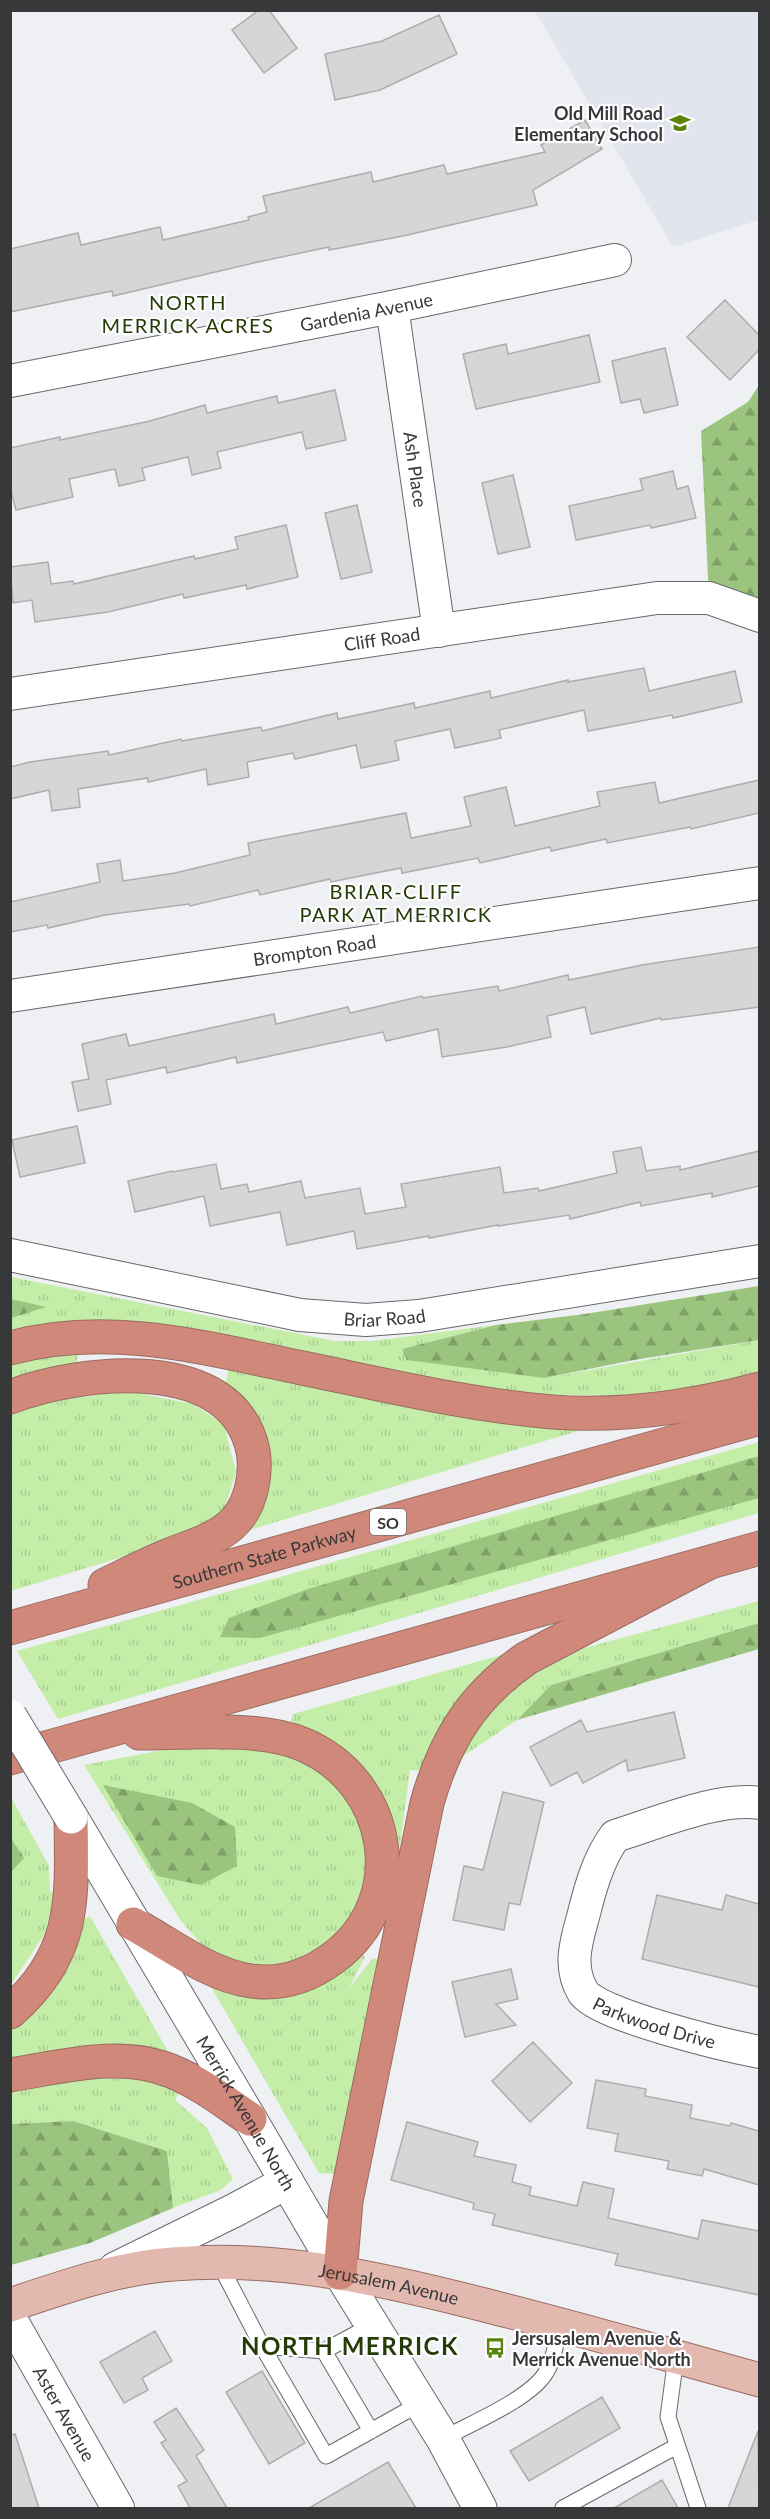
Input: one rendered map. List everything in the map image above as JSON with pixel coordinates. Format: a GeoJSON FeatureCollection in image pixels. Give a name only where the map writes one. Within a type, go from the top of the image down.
{"type":"FeatureCollection","features":[{"type":"Feature","properties":{"kind":"highway"},"geometry":{"type":"LineString","coordinates":[[10,1348],[65,1337],[116,1335],[142,1337],[207,1348],[479,1404],[554,1412],[591,1413],[658,1409],[714,1400],[759,1389]]}},
{"type":"Feature","properties":{"kind":"highway"},"geometry":{"type":"LineString","coordinates":[[10,1397],[81,1380],[148,1377],[186,1383],[213,1395],[235,1414],[249,1437],[254,1461],[253,1480],[248,1499],[237,1519],[229,1526],[202,1543],[169,1555],[13,1627]]}},
{"type":"Feature","properties":{"kind":"highway","name":"Southern State Parkway"},"geometry":{"type":"LineString","coordinates":[[13,1627],[759,1418]]}},
{"type":"Feature","properties":{"kind":"highway"},"geometry":{"type":"LineString","coordinates":[[10,1758],[759,1548]]}},
{"type":"Feature","properties":{"kind":"highway"},"geometry":{"type":"LineString","coordinates":[[340,2273],[346,2201],[427,1803],[450,1740],[478,1700],[508,1671],[579,1629],[708,1563]]}},
{"type":"Feature","properties":{"kind":"highway"},"geometry":{"type":"LineString","coordinates":[[93,1734],[246,1734],[283,1738],[303,1744],[347,1775],[367,1801],[379,1832],[382,1867],[379,1890],[371,1914],[362,1930],[349,1945],[321,1966],[304,1975],[270,1982],[236,1978],[133,1924]]}},
{"type":"Feature","properties":{"kind":"highway"},"geometry":{"type":"LineString","coordinates":[[10,2012],[42,1980],[62,1942],[70,1902],[71,1817]]}},
{"type":"Feature","properties":{"kind":"highway"},"geometry":{"type":"LineString","coordinates":[[10,2075],[99,2061],[153,2066],[171,2070],[202,2087],[250,2119]]}},
{"type":"Feature","properties":{"kind":"main road","name":"Merrick Avenue North"},"geometry":{"type":"LineString","coordinates":[[10,1716],[340,2273],[421,2403],[480,2508]]}},
{"type":"Feature","properties":{"kind":"main road"},"geometry":{"type":"LineString","coordinates":[[103,2275],[287,2182]]}},
{"type":"Feature","properties":{"kind":"main road","name":"Jerusalem Avenue"},"geometry":{"type":"LineString","coordinates":[[10,2305],[103,2275],[164,2265],[219,2263],[340,2273],[401,2283],[560,2324],[759,2380]]}},
{"type":"Feature","properties":{"kind":"street","name":"Gardenia Avenue"},"geometry":{"type":"LineString","coordinates":[[10,381],[392,307],[615,260]]}},
{"type":"Feature","properties":{"kind":"street","name":"Ash Place"},"geometry":{"type":"LineString","coordinates":[[392,307],[440,631]]}},
{"type":"Feature","properties":{"kind":"street","name":"Cliff Road"},"geometry":{"type":"LineString","coordinates":[[10,694],[657,598],[709,597],[757,614]]}},
{"type":"Feature","properties":{"kind":"street","name":"Brompton Road"},"geometry":{"type":"LineString","coordinates":[[10,996],[759,883]]}},
{"type":"Feature","properties":{"kind":"street","name":"Briar Road"},"geometry":{"type":"LineString","coordinates":[[10,1255],[300,1315],[366,1320],[419,1316],[759,1261]]}},
{"type":"Feature","properties":{"kind":"street","name":"Parkwood Drive"},"geometry":{"type":"LineString","coordinates":[[759,1803],[745,1801],[718,1804],[615,1836],[606,1848],[589,1893],[574,1950],[575,1973],[584,1994],[616,2013],[759,2052]]}},
{"type":"Feature","properties":{"kind":"street","name":"Aster Avenue"},"geometry":{"type":"LineString","coordinates":[[10,2319],[118,2508]]}},
{"type":"Feature","properties":{"kind":"lane"},"geometry":{"type":"LineString","coordinates":[[219,2263],[262,2346],[326,2456],[421,2403]]}},
{"type":"Feature","properties":{"kind":"lane"},"geometry":{"type":"LineString","coordinates":[[442,2439],[520,2398],[544,2375],[552,2361],[560,2324]]}},
{"type":"Feature","properties":{"kind":"lane"},"geometry":{"type":"LineString","coordinates":[[262,2346],[324,2351],[372,2325]]}},
{"type":"Feature","properties":{"kind":"lane"},"geometry":{"type":"LineString","coordinates":[[324,2351],[371,2431]]}},
{"type":"Feature","properties":{"kind":"lane"},"geometry":{"type":"LineString","coordinates":[[676,2357],[668,2416],[698,2508]]}},
{"type":"Feature","properties":{"kind":"lane"},"geometry":{"type":"LineString","coordinates":[[563,2508],[677,2446]]}},
{"type":"Feature","properties":{"kind":"shaded area","name":"Old Mill Road Elementary School"},"geometry":{"type":"Polygon","coordinates":[[[535,11],[759,11],[759,220],[673,247],[535,11]]]}},
{"type":"Feature","properties":{"kind":"green space"},"geometry":{"type":"Polygon","coordinates":[[[759,385],[759,616],[709,598],[701,431],[748,402],[759,385]]]}},
{"type":"Feature","properties":{"kind":"green space"},"geometry":{"type":"Polygon","coordinates":[[[11,1277],[335,1341],[371,1341],[496,1325],[402,1349],[544,1378],[759,1340],[760,1373],[731,1381],[629,1396],[520,1394],[132,1321],[59,1323],[11,1336],[11,1277]]]}},
{"type":"Feature","properties":{"kind":"green space"},"geometry":{"type":"Polygon","coordinates":[[[759,1286],[759,1340],[634,1360],[544,1378],[407,1360],[402,1349],[496,1325],[585,1314],[759,1286]]]}},
{"type":"Feature","properties":{"kind":"green space"},"geometry":{"type":"Polygon","coordinates":[[[11,1299],[46,1307],[11,1318],[11,1299]]]}},
{"type":"Feature","properties":{"kind":"green space"},"geometry":{"type":"Polygon","coordinates":[[[81,1350],[74,1368],[11,1382],[11,1360],[81,1350]]]}},
{"type":"Feature","properties":{"kind":"green space"},"geometry":{"type":"Polygon","coordinates":[[[229,1367],[588,1428],[243,1532],[259,1501],[225,1387],[229,1367]]]}},
{"type":"Feature","properties":{"kind":"green space"},"geometry":{"type":"Polygon","coordinates":[[[127,1391],[193,1404],[224,1425],[236,1472],[223,1514],[191,1536],[11,1591],[11,1415],[49,1401],[127,1391]]]}},
{"type":"Feature","properties":{"kind":"green space"},"geometry":{"type":"Polygon","coordinates":[[[759,1442],[759,1513],[58,1719],[17,1651],[759,1442]]]}},
{"type":"Feature","properties":{"kind":"green space"},"geometry":{"type":"Polygon","coordinates":[[[759,1456],[759,1498],[260,1638],[220,1637],[229,1618],[308,1589],[759,1456]]]}},
{"type":"Feature","properties":{"kind":"green space"},"geometry":{"type":"Polygon","coordinates":[[[759,1601],[759,1623],[551,1685],[517,1720],[451,1764],[490,1700],[540,1660],[759,1601]]]}},
{"type":"Feature","properties":{"kind":"green space"},"geometry":{"type":"Polygon","coordinates":[[[759,1623],[759,1649],[517,1720],[551,1685],[759,1623]]]}},
{"type":"Feature","properties":{"kind":"green space"},"geometry":{"type":"Polygon","coordinates":[[[501,1655],[504,1662],[424,1771],[410,1770],[398,1860],[391,1857],[290,1727],[293,1714],[501,1655]]]}},
{"type":"Feature","properties":{"kind":"green space"},"geometry":{"type":"Polygon","coordinates":[[[261,1747],[326,1769],[362,1814],[370,1860],[355,1913],[325,1949],[277,1967],[223,1962],[216,1959],[215,1951],[201,1944],[181,1921],[84,1765],[173,1748],[261,1747]]]}},
{"type":"Feature","properties":{"kind":"green space"},"geometry":{"type":"Polygon","coordinates":[[[103,1785],[192,1803],[235,1827],[237,1866],[201,1885],[157,1876],[103,1785]]]}},
{"type":"Feature","properties":{"kind":"green space"},"geometry":{"type":"Polygon","coordinates":[[[10,1795],[49,1866],[50,1891],[56,1894],[44,1935],[11,1985],[10,1795]]]}},
{"type":"Feature","properties":{"kind":"green space"},"geometry":{"type":"Polygon","coordinates":[[[11,1838],[24,1858],[10,1872],[11,1838]]]}},
{"type":"Feature","properties":{"kind":"green space"},"geometry":{"type":"Polygon","coordinates":[[[90,1916],[173,2060],[11,2063],[11,2025],[79,1921],[90,1916]]]}},
{"type":"Feature","properties":{"kind":"green space"},"geometry":{"type":"Polygon","coordinates":[[[358,1951],[365,1957],[349,1988],[373,1958],[383,1961],[337,2174],[319,2173],[207,1980],[358,1951]]]}},
{"type":"Feature","properties":{"kind":"green space"},"geometry":{"type":"Polygon","coordinates":[[[96,2078],[141,2079],[180,2091],[175,2100],[207,2128],[233,2179],[221,2190],[173,2208],[167,2151],[73,2121],[11,2124],[11,2089],[96,2078]]]}},
{"type":"Feature","properties":{"kind":"green space"},"geometry":{"type":"Polygon","coordinates":[[[73,2121],[167,2151],[173,2208],[90,2243],[11,2265],[11,2124],[73,2121]]]}},
{"type":"Feature","properties":{"kind":"building"},"geometry":{"type":"Polygon","coordinates":[[[259,10],[269,10],[297,48],[264,73],[232,30],[259,10]]]}},
{"type":"Feature","properties":{"kind":"building"},"geometry":{"type":"Polygon","coordinates":[[[439,15],[457,54],[380,90],[335,100],[325,54],[382,41],[439,15]]]}},
{"type":"Feature","properties":{"kind":"building"},"geometry":{"type":"Polygon","coordinates":[[[585,120],[602,149],[533,190],[537,205],[403,236],[329,250],[329,247],[258,262],[113,296],[112,291],[10,312],[10,249],[78,233],[81,245],[160,227],[163,240],[249,220],[248,217],[267,212],[263,196],[371,172],[373,182],[444,165],[447,174],[545,152],[541,145],[585,120]]]}},
{"type":"Feature","properties":{"kind":"building"},"geometry":{"type":"Polygon","coordinates":[[[725,300],[759,335],[759,350],[730,380],[687,337],[725,300]]]}},
{"type":"Feature","properties":{"kind":"building"},"geometry":{"type":"Polygon","coordinates":[[[589,335],[600,382],[476,409],[463,354],[506,344],[508,354],[589,335]]]}},
{"type":"Feature","properties":{"kind":"building"},"geometry":{"type":"Polygon","coordinates":[[[665,348],[678,405],[644,413],[640,399],[621,403],[612,361],[665,348]]]}},
{"type":"Feature","properties":{"kind":"building"},"geometry":{"type":"Polygon","coordinates":[[[335,390],[346,440],[306,449],[302,432],[217,452],[221,468],[192,475],[188,457],[142,468],[145,480],[119,486],[115,469],[69,479],[73,497],[16,510],[10,488],[10,448],[150,421],[205,405],[207,413],[277,396],[278,403],[335,390]]]}},
{"type":"Feature","properties":{"kind":"building"},"geometry":{"type":"Polygon","coordinates":[[[673,471],[677,489],[688,486],[696,518],[576,540],[569,506],[643,490],[640,479],[673,471]]]}},
{"type":"Feature","properties":{"kind":"building"},"geometry":{"type":"Polygon","coordinates":[[[513,475],[530,547],[498,554],[482,483],[513,475]]]}},
{"type":"Feature","properties":{"kind":"building"},"geometry":{"type":"Polygon","coordinates":[[[357,505],[372,572],[341,579],[325,513],[357,505]]]}},
{"type":"Feature","properties":{"kind":"building"},"geometry":{"type":"Polygon","coordinates":[[[286,525],[298,577],[247,589],[246,585],[184,598],[183,594],[108,612],[35,622],[32,600],[13,603],[10,567],[48,562],[51,584],[73,581],[74,584],[194,556],[195,559],[238,549],[235,537],[286,525]]]}},
{"type":"Feature","properties":{"kind":"building"},"geometry":{"type":"Polygon","coordinates":[[[644,668],[649,691],[735,671],[742,702],[673,718],[672,715],[588,731],[584,710],[499,730],[501,738],[455,748],[450,729],[395,741],[399,760],[361,768],[356,745],[295,759],[293,753],[247,762],[249,777],[208,785],[206,769],[148,782],[148,778],[78,789],[80,807],[52,811],[49,790],[10,799],[10,767],[30,762],[108,751],[109,755],[181,739],[182,741],[261,727],[262,731],[337,713],[338,719],[414,703],[415,708],[490,691],[491,698],[568,680],[568,682],[644,668]]]}},
{"type":"Feature","properties":{"kind":"building"},"geometry":{"type":"Polygon","coordinates":[[[759,780],[759,813],[691,829],[690,827],[607,843],[606,839],[551,851],[550,847],[480,863],[478,858],[402,873],[401,868],[331,882],[330,879],[260,895],[258,890],[190,906],[189,904],[105,915],[48,928],[47,925],[10,932],[10,902],[100,882],[97,864],[120,860],[123,881],[175,873],[250,855],[248,843],[406,813],[411,838],[471,826],[464,797],[506,787],[515,826],[600,806],[597,792],[655,782],[659,803],[759,780]]]}},
{"type":"Feature","properties":{"kind":"building"},"geometry":{"type":"Polygon","coordinates":[[[759,947],[759,1007],[661,1020],[661,1018],[591,1034],[585,1007],[547,1016],[551,1037],[507,1047],[442,1057],[438,1029],[386,1041],[383,1032],[237,1063],[236,1057],[167,1073],[166,1067],[106,1080],[111,1104],[78,1111],[72,1082],[89,1079],[82,1044],[126,1034],[129,1046],[274,1014],[276,1024],[348,1007],[350,1013],[422,996],[423,998],[498,986],[499,991],[568,975],[569,980],[642,965],[759,947]]]}},
{"type":"Feature","properties":{"kind":"building"},"geometry":{"type":"Polygon","coordinates":[[[77,1126],[85,1163],[20,1177],[12,1140],[77,1126]]]}},
{"type":"Feature","properties":{"kind":"building"},"geometry":{"type":"Polygon","coordinates":[[[641,1147],[646,1171],[680,1166],[680,1170],[759,1151],[759,1186],[712,1197],[712,1193],[641,1206],[640,1202],[570,1219],[569,1215],[498,1225],[357,1249],[354,1231],[287,1245],[280,1212],[210,1226],[204,1196],[135,1212],[128,1181],[216,1164],[221,1189],[247,1184],[249,1192],[301,1181],[305,1198],[360,1188],[365,1214],[406,1207],[401,1184],[500,1167],[504,1193],[538,1188],[539,1191],[617,1173],[613,1152],[641,1147]]]}},
{"type":"Feature","properties":{"kind":"building"},"geometry":{"type":"Polygon","coordinates":[[[674,1712],[685,1758],[628,1771],[626,1760],[583,1783],[577,1772],[551,1786],[530,1747],[581,1720],[587,1732],[674,1712]]]}},
{"type":"Feature","properties":{"kind":"building"},"geometry":{"type":"Polygon","coordinates":[[[503,1792],[544,1802],[520,1905],[509,1903],[504,1930],[453,1920],[464,1866],[483,1870],[503,1792]]]}},
{"type":"Feature","properties":{"kind":"building"},"geometry":{"type":"Polygon","coordinates":[[[657,1895],[722,1910],[726,1895],[759,1904],[759,1987],[642,1959],[657,1895]]]}},
{"type":"Feature","properties":{"kind":"building"},"geometry":{"type":"Polygon","coordinates":[[[511,1969],[518,1999],[496,2004],[516,2025],[465,2037],[452,1982],[511,1969]]]}},
{"type":"Feature","properties":{"kind":"building"},"geometry":{"type":"Polygon","coordinates":[[[533,2042],[572,2083],[530,2122],[492,2081],[533,2042]]]}},
{"type":"Feature","properties":{"kind":"building"},"geometry":{"type":"Polygon","coordinates":[[[596,2080],[646,2089],[645,2096],[692,2105],[690,2118],[730,2126],[731,2123],[759,2131],[759,2185],[704,2169],[702,2176],[667,2169],[669,2161],[615,2151],[618,2134],[587,2128],[596,2080]]]}},
{"type":"Feature","properties":{"kind":"building"},"geometry":{"type":"Polygon","coordinates":[[[407,2122],[478,2142],[474,2156],[516,2165],[512,2182],[531,2187],[529,2195],[577,2206],[583,2182],[614,2189],[608,2218],[698,2239],[702,2220],[759,2231],[759,2295],[615,2265],[618,2254],[492,2225],[495,2214],[473,2209],[474,2203],[391,2180],[407,2122]]]}},
{"type":"Feature","properties":{"kind":"building"},"geometry":{"type":"Polygon","coordinates":[[[155,2331],[172,2361],[142,2378],[148,2390],[124,2403],[100,2362],[155,2331]]]}},
{"type":"Feature","properties":{"kind":"building"},"geometry":{"type":"Polygon","coordinates":[[[262,2371],[305,2443],[269,2464],[226,2392],[262,2371]]]}},
{"type":"Feature","properties":{"kind":"building"},"geometry":{"type":"Polygon","coordinates":[[[602,2397],[620,2428],[529,2481],[510,2451],[602,2397]]]}},
{"type":"Feature","properties":{"kind":"building"},"geometry":{"type":"Polygon","coordinates":[[[176,2408],[204,2450],[196,2456],[227,2508],[190,2508],[178,2486],[187,2481],[161,2443],[166,2440],[154,2422],[176,2408]]]}},
{"type":"Feature","properties":{"kind":"building"},"geometry":{"type":"Polygon","coordinates":[[[758,2431],[759,2508],[728,2508],[758,2431]]]}},
{"type":"Feature","properties":{"kind":"building"},"geometry":{"type":"Polygon","coordinates":[[[15,2434],[39,2508],[10,2508],[10,2435],[15,2434]]]}},
{"type":"Feature","properties":{"kind":"building"},"geometry":{"type":"Polygon","coordinates":[[[388,2462],[416,2508],[309,2508],[388,2462]]]}},
{"type":"Feature","properties":{"kind":"building"},"geometry":{"type":"Polygon","coordinates":[[[662,2480],[678,2508],[614,2508],[662,2480]]]}},
{"type":"Feature","properties":{"kind":"place","name":"Old Mill Road Elementary School"},"geometry":{"type":"Point","coordinates":[680,123]}},
{"type":"Feature","properties":{"kind":"place","name":"Jersusalem Avenue & Merrick Avenue North"},"geometry":{"type":"Point","coordinates":[495,2348]}},
{"type":"Feature","properties":{"kind":"district","name":"NORTH MERRICK ACRES"},"geometry":{"type":"Point","coordinates":[188,314]}},
{"type":"Feature","properties":{"kind":"district","name":"BRIAR-CLIFF PARK AT MERRICK"},"geometry":{"type":"Point","coordinates":[396,902]}},
{"type":"Feature","properties":{"kind":"district","name":"NORTH MERRICK"},"geometry":{"type":"Point","coordinates":[350,2345]}}]}
